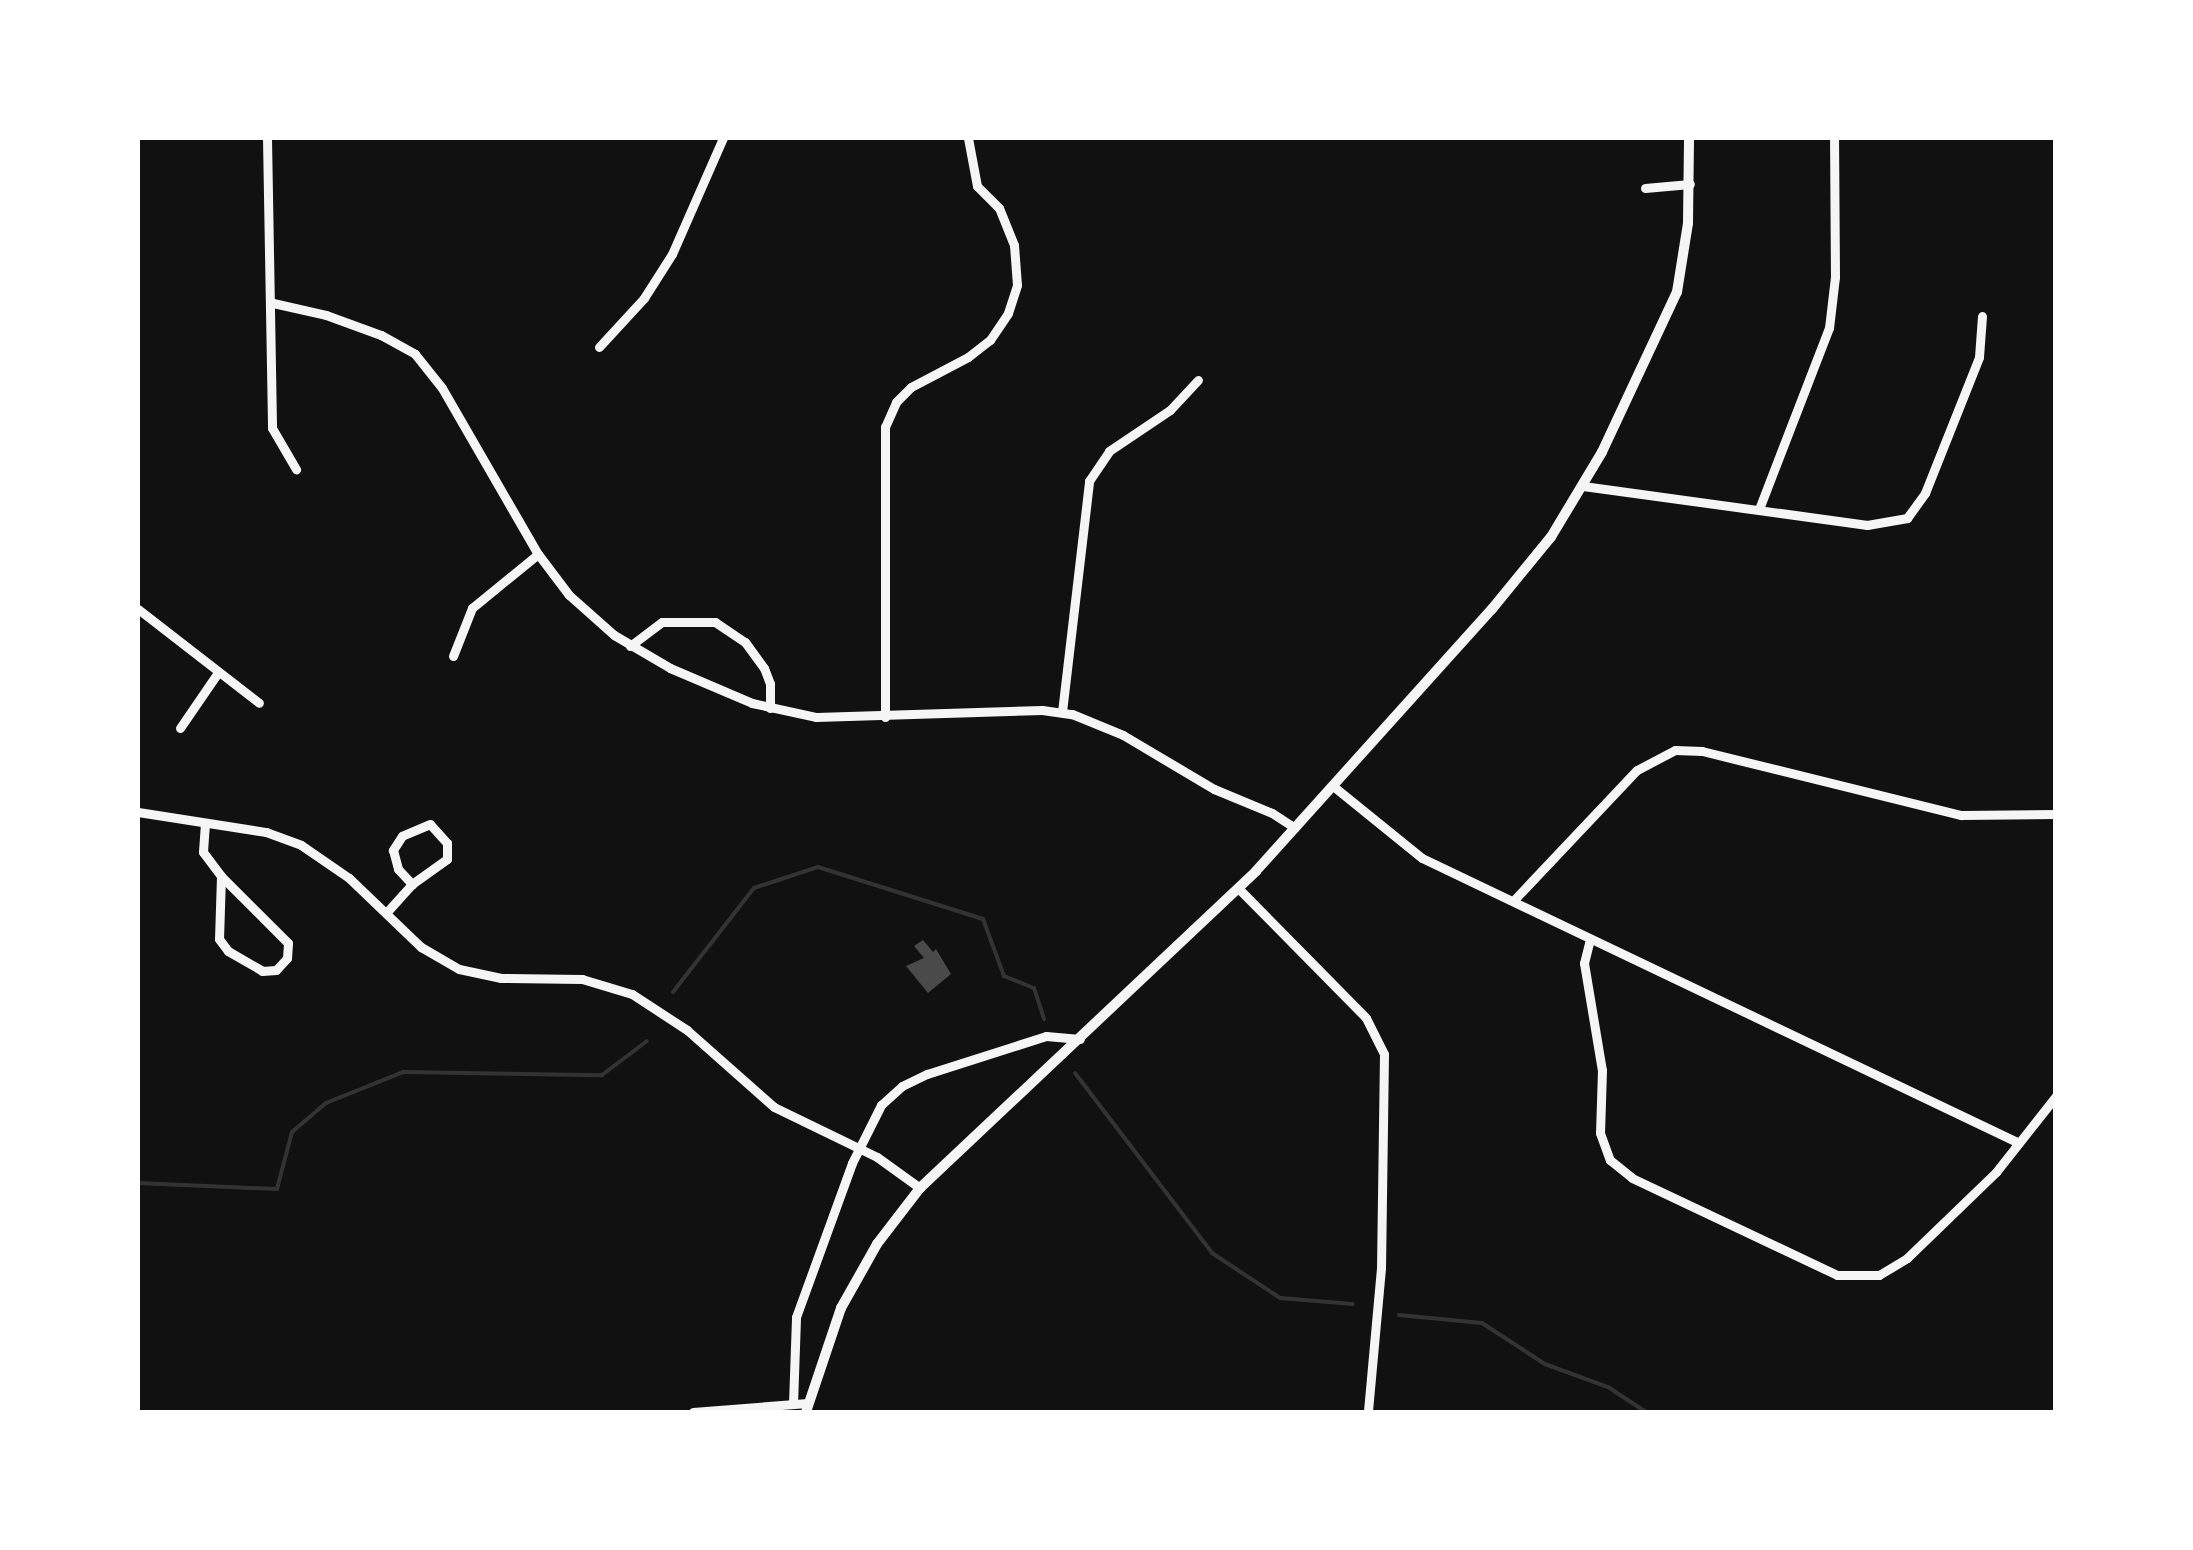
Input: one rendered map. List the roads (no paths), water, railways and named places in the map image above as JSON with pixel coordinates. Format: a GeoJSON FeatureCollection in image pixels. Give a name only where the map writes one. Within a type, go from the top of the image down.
{"type":"FeatureCollection","features":[{"type":"Feature","properties":{"kind":"street"},"geometry":{"type":"LineString","coordinates":[[268,138],[272,428],[296,469]]}},
{"type":"Feature","properties":{"kind":"street"},"geometry":{"type":"LineString","coordinates":[[599,348],[635,309],[665,266],[723,138]]}},
{"type":"Feature","properties":{"kind":"street"},"geometry":{"type":"LineString","coordinates":[[885,717],[885,427],[896,402],[911,387],[968,357],[990,340],[1008,312],[1017,285],[1011,236],[996,203],[977,186],[968,138]]}},
{"type":"Feature","properties":{"kind":"street"},"geometry":{"type":"LineString","coordinates":[[693,1412],[793,1404],[807,1408],[822,1356],[853,1285],[877,1244],[920,1188],[1239,889],[1528,568],[1582,486],[1671,309],[1684,265],[1689,138]]}},
{"type":"Feature","properties":{"kind":"street"},"geometry":{"type":"LineString","coordinates":[[1759,509],[1829,328],[1835,278],[1834,138]]}},
{"type":"Feature","properties":{"kind":"street"},"geometry":{"type":"LineString","coordinates":[[1645,188],[1690,184]]}},
{"type":"Feature","properties":{"kind":"street"},"geometry":{"type":"LineString","coordinates":[[273,303],[326,314],[381,335],[415,354],[451,402],[538,554],[578,606],[630,646],[700,682],[770,708],[816,717],[1062,712],[1123,736],[1214,790],[1295,828]]}},
{"type":"Feature","properties":{"kind":"street"},"geometry":{"type":"LineString","coordinates":[[1582,486],[1867,524],[1900,521],[1912,514],[1925,493],[1978,357],[1982,316]]}},
{"type":"Feature","properties":{"kind":"street"},"geometry":{"type":"LineString","coordinates":[[1062,712],[1089,481],[1109,450],[1170,410],[1198,380]]}},
{"type":"Feature","properties":{"kind":"street"},"geometry":{"type":"LineString","coordinates":[[453,656],[472,608],[538,554]]}},
{"type":"Feature","properties":{"kind":"street"},"geometry":{"type":"LineString","coordinates":[[138,609],[258,703]]}},
{"type":"Feature","properties":{"kind":"street"},"geometry":{"type":"LineString","coordinates":[[630,646],[662,622],[715,622],[745,642],[764,668],[770,684],[770,708]]}},
{"type":"Feature","properties":{"kind":"street"},"geometry":{"type":"LineString","coordinates":[[180,728],[217,674]]}},
{"type":"Feature","properties":{"kind":"street"},"geometry":{"type":"LineString","coordinates":[[1513,901],[1637,770],[1675,750],[1702,751],[1961,814],[2056,814]]}},
{"type":"Feature","properties":{"kind":"street"},"geometry":{"type":"LineString","coordinates":[[1333,786],[1415,854],[2018,1142]]}},
{"type":"Feature","properties":{"kind":"street"},"geometry":{"type":"LineString","coordinates":[[138,812],[266,832],[301,845],[349,878],[421,947],[460,968],[501,978],[596,981],[632,994],[687,1030],[774,1107],[809,1128],[859,1148],[920,1188]]}},
{"type":"Feature","properties":{"kind":"street"},"geometry":{"type":"LineString","coordinates":[[205,823],[203,852],[221,876],[288,942],[287,958],[276,970],[262,971],[221,944],[221,876]]}},
{"type":"Feature","properties":{"kind":"street"},"geometry":{"type":"LineString","coordinates":[[386,913],[412,884],[447,859],[447,843],[432,824],[414,828],[394,846],[395,864],[412,884]]}},
{"type":"Feature","properties":{"kind":"street"},"geometry":{"type":"LineString","coordinates":[[1239,889],[1366,1018],[1384,1054],[1381,1268],[1368,1412]]}},
{"type":"Feature","properties":{"kind":"street"},"geometry":{"type":"LineString","coordinates":[[1590,938],[1584,962],[1602,1070],[1600,1133],[1610,1160],[1632,1178],[1827,1272],[1858,1278],[1898,1265],[1996,1172],[2056,1096]]}},
{"type":"Feature","properties":{"kind":"street"},"geometry":{"type":"LineString","coordinates":[[793,1404],[796,1318],[859,1148],[882,1105],[917,1077],[1046,1036],[1080,1038]]}},
{"type":"Feature","properties":{"kind":"waterway"},"geometry":{"type":"LineString","coordinates":[[673,992],[754,888],[818,867],[983,919],[1004,976],[1034,988],[1044,1019]]}},
{"type":"Feature","properties":{"kind":"waterway"},"geometry":{"type":"LineString","coordinates":[[138,1183],[277,1189],[292,1132],[326,1103],[403,1072],[602,1075],[647,1041]]}},
{"type":"Feature","properties":{"kind":"waterway"},"geometry":{"type":"LineString","coordinates":[[1075,1073],[1212,1253],[1280,1298],[1353,1304]]}},
{"type":"Feature","properties":{"kind":"waterway"},"geometry":{"type":"LineString","coordinates":[[1399,1315],[1482,1323],[1545,1364],[1608,1387],[1646,1412]]}}]}
